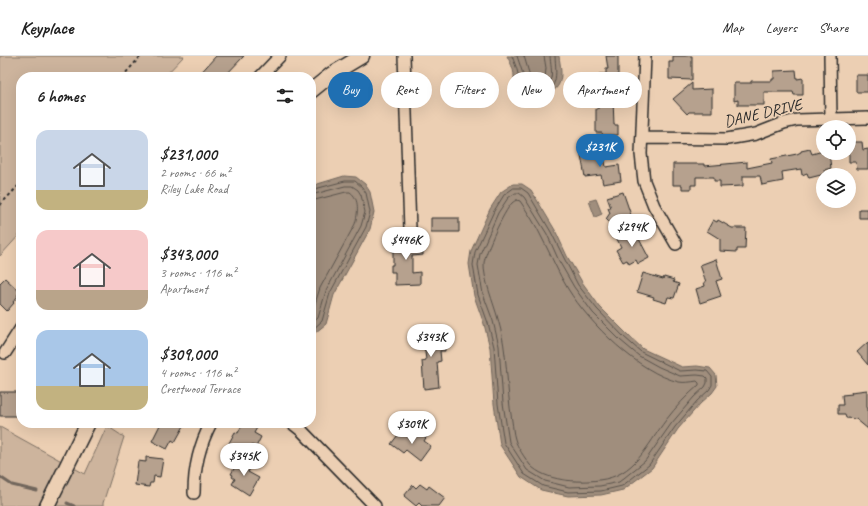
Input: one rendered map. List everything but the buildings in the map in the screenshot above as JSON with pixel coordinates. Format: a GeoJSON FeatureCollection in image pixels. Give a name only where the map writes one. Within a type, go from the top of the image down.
{"type":"FeatureCollection","features":[{"type":"Feature","properties":{"kind":"main road"},"geometry":{"type":"LineString","coordinates":[[316,87],[332,74],[362,56]]}},
{"type":"Feature","properties":{"kind":"main road"},"geometry":{"type":"LineString","coordinates":[[47,506],[86,428]]}},
{"type":"Feature","properties":{"kind":"street"},"geometry":{"type":"LineString","coordinates":[[265,72],[280,56]]}},
{"type":"Feature","properties":{"kind":"street"},"geometry":{"type":"LineString","coordinates":[[404,56],[410,229]]}},
{"type":"Feature","properties":{"kind":"street"},"geometry":{"type":"LineString","coordinates":[[645,56],[641,154],[644,181],[654,206],[676,244]]}},
{"type":"Feature","properties":{"kind":"street"},"geometry":{"type":"LineString","coordinates":[[830,56],[831,118]]}},
{"type":"Feature","properties":{"kind":"street","name":"DANE DRIVE"},"geometry":{"type":"LineString","coordinates":[[642,138],[727,139],[756,134],[784,123],[797,120],[868,118]]}},
{"type":"Feature","properties":{"kind":"street"},"geometry":{"type":"LineString","coordinates":[[5,353],[16,336]]}},
{"type":"Feature","properties":{"kind":"street"},"geometry":{"type":"LineString","coordinates":[[194,493],[194,477],[199,454],[209,428]]}},
{"type":"Feature","properties":{"kind":"street"},"geometry":{"type":"LineString","coordinates":[[298,428],[375,506]]}},
{"type":"Feature","properties":{"kind":"path"},"geometry":{"type":"LineString","coordinates":[[127,72],[141,56]]}},
{"type":"Feature","properties":{"kind":"path"},"geometry":{"type":"LineString","coordinates":[[0,205],[16,188]]}},
{"type":"Feature","properties":{"kind":"shaded area"},"geometry":{"type":"Polygon","coordinates":[[[0,56],[184,56],[169,72],[16,72],[16,238],[0,256],[0,56]]]}},
{"type":"Feature","properties":{"kind":"shaded area"},"geometry":{"type":"Polygon","coordinates":[[[0,427],[85,474],[106,428],[110,428],[124,437],[103,506],[0,506],[0,427]]]}},
{"type":"Feature","properties":{"kind":"water"},"geometry":{"type":"Polygon","coordinates":[[[507,56],[559,56],[561,74],[559,84],[555,90],[555,72],[513,72],[507,56]]]}},
{"type":"Feature","properties":{"kind":"water"},"geometry":{"type":"Polygon","coordinates":[[[344,176],[356,177],[365,184],[370,192],[374,212],[370,229],[334,295],[326,324],[316,332],[316,184],[344,176]]]}},
{"type":"Feature","properties":{"kind":"water"},"geometry":{"type":"Polygon","coordinates":[[[513,184],[522,184],[531,190],[555,230],[567,256],[582,282],[600,307],[627,334],[643,349],[682,367],[697,366],[710,368],[716,375],[717,386],[678,429],[652,468],[623,490],[601,495],[568,496],[541,490],[521,477],[500,445],[494,404],[490,348],[484,324],[474,296],[469,264],[471,251],[490,209],[501,192],[513,184]]]}},
{"type":"Feature","properties":{"kind":"water"},"geometry":{"type":"Polygon","coordinates":[[[596,199],[602,214],[595,217],[589,201],[596,199]]]}},
{"type":"Feature","properties":{"kind":"waterway"},"geometry":{"type":"LineString","coordinates":[[0,477],[12,485],[37,491]]}},
{"type":"Feature","properties":{"kind":"waterway"},"geometry":{"type":"LineString","coordinates":[[67,503],[74,506]]}}]}
